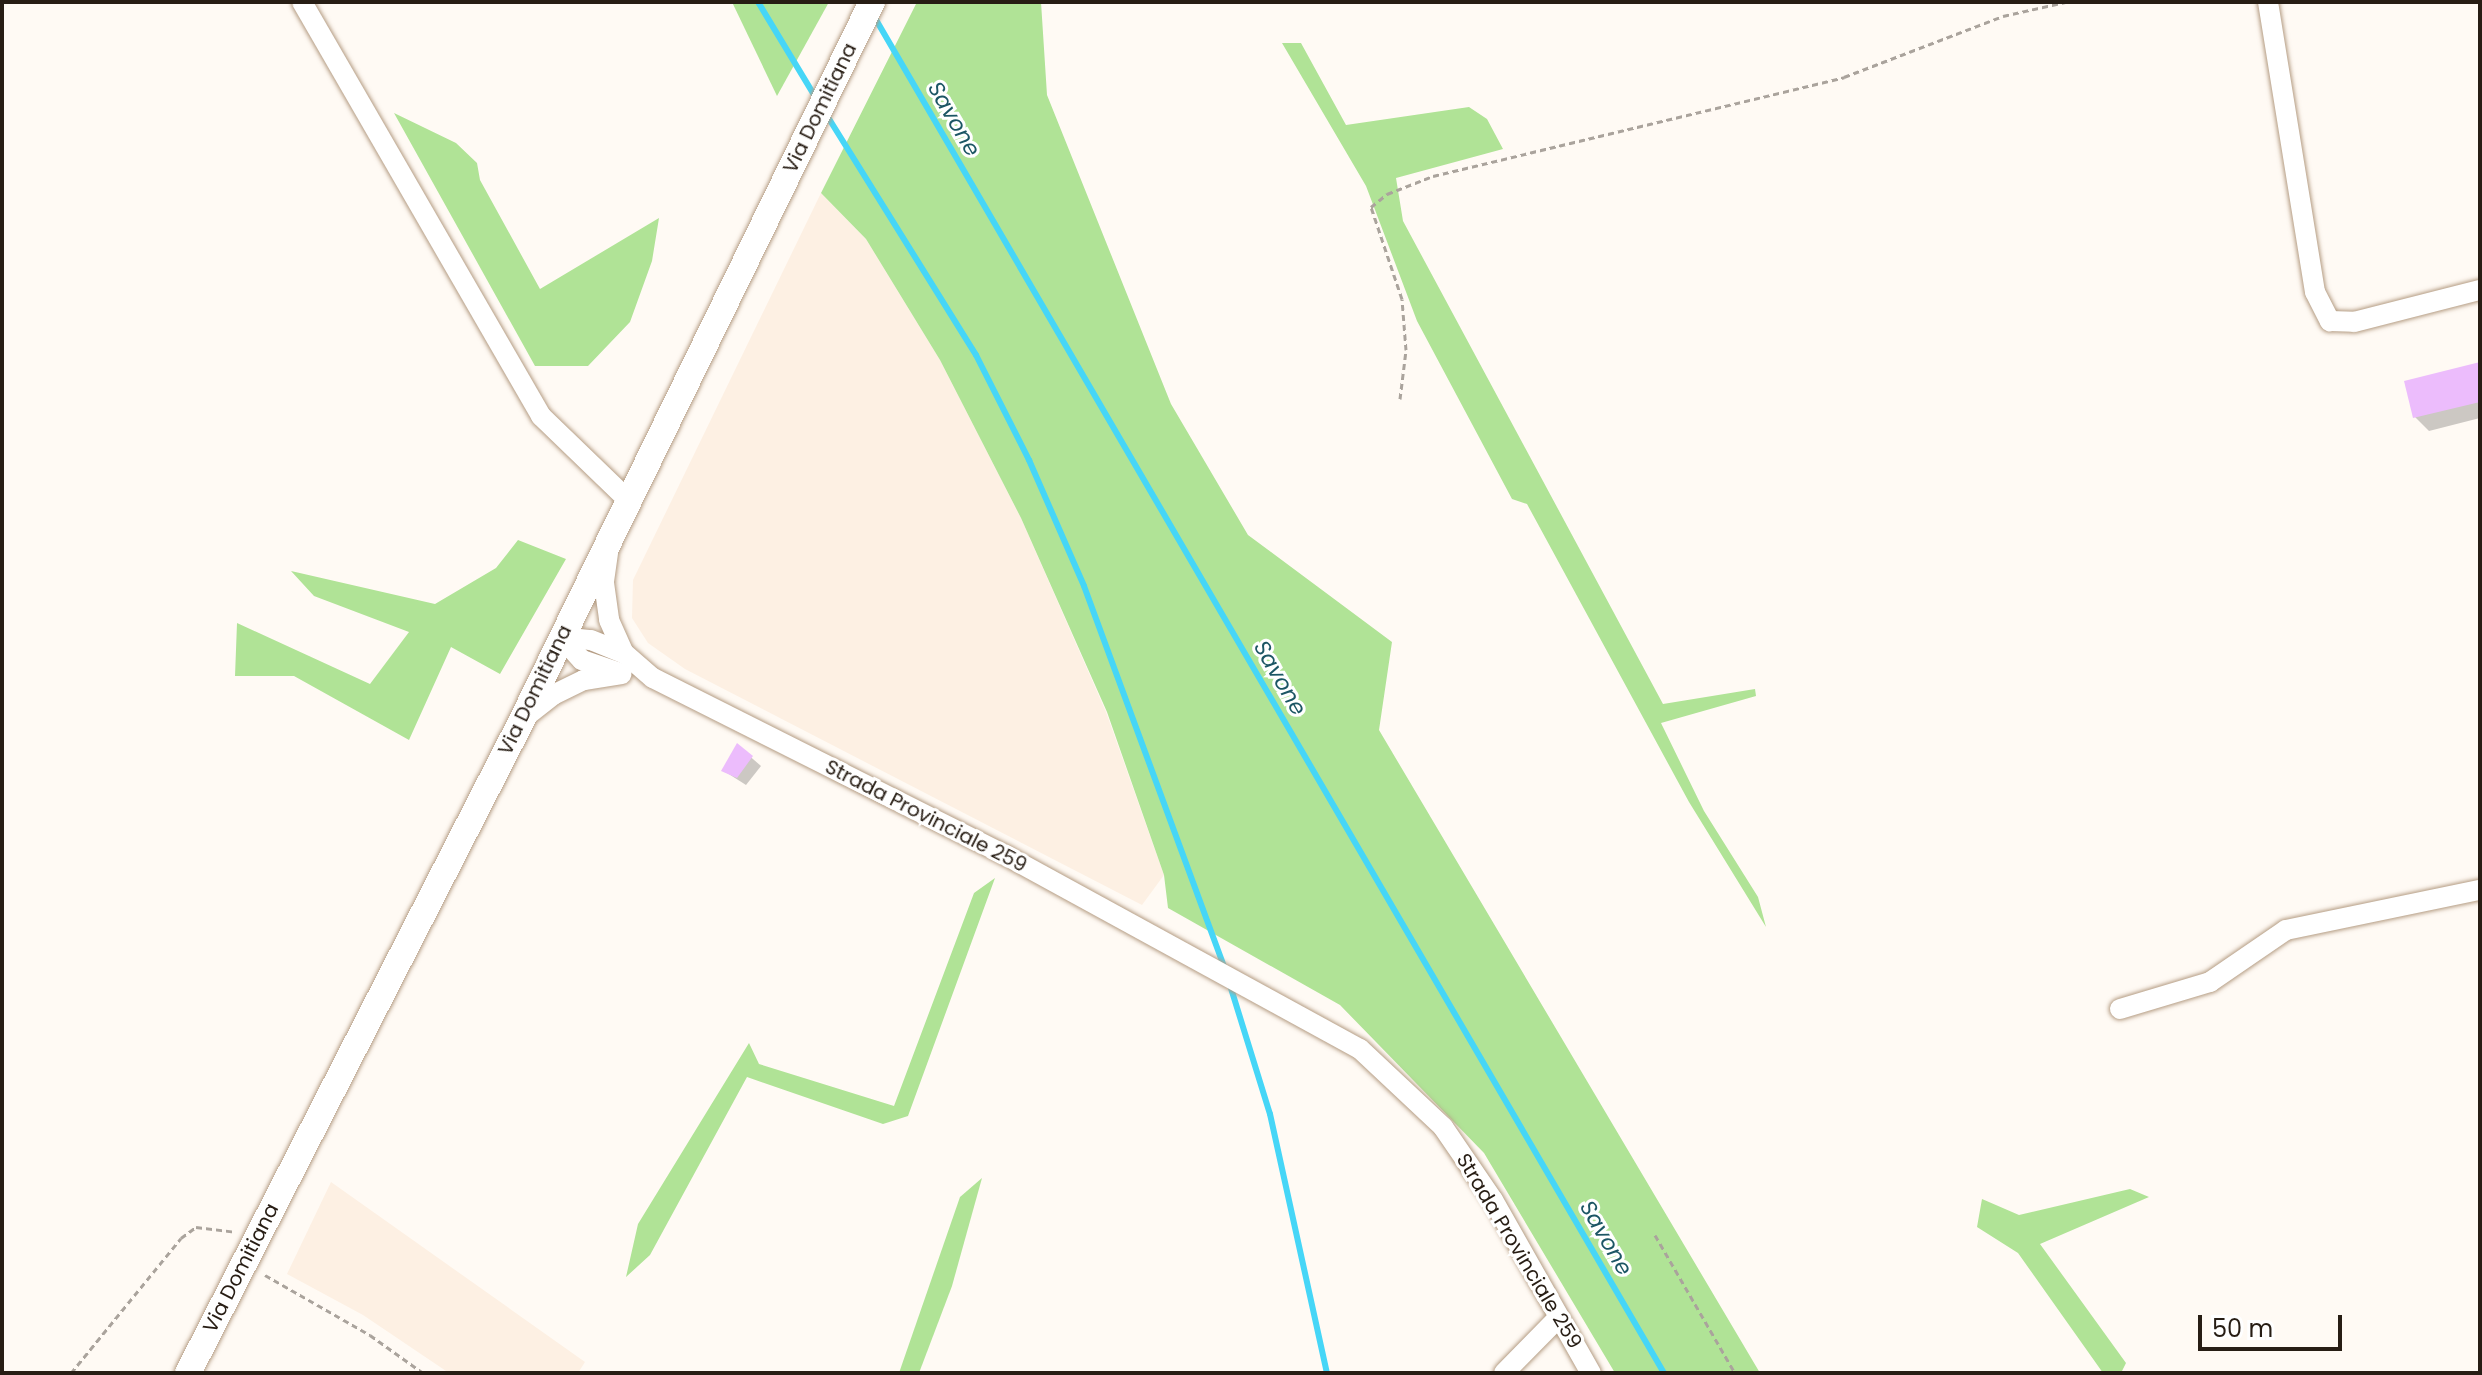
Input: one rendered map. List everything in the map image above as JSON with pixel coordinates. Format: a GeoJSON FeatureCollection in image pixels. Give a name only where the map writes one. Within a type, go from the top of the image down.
{"type":"FeatureCollection","features":[{"type":"Feature","properties":{"kind":"main road","name":"Via Domitiana"},"geometry":{"type":"LineString","coordinates":[[188,1373],[522,720],[872,2]]}},
{"type":"Feature","properties":{"kind":"street"},"geometry":{"type":"LineString","coordinates":[[302,2],[541,416],[628,500]]}},
{"type":"Feature","properties":{"kind":"street"},"geometry":{"type":"LineString","coordinates":[[2268,2],[2315,292],[2330,321],[2354,322],[2480,290]]}},
{"type":"Feature","properties":{"kind":"street","name":"Strada Provinciale 259"},"geometry":{"type":"LineString","coordinates":[[610,538],[606,595],[609,620],[623,664]]}},
{"type":"Feature","properties":{"kind":"street","name":"Strada Provinciale 259"},"geometry":{"type":"LineString","coordinates":[[561,637],[591,640],[623,664],[1007,856],[1360,1049],[1425,1107],[1493,1200],[1591,1373]]}},
{"type":"Feature","properties":{"kind":"street"},"geometry":{"type":"LineString","coordinates":[[522,720],[553,695],[623,664]]}},
{"type":"Feature","properties":{"kind":"street"},"geometry":{"type":"LineString","coordinates":[[2120,1009],[2210,982],[2286,930],[2480,890]]}},
{"type":"Feature","properties":{"kind":"street"},"geometry":{"type":"LineString","coordinates":[[1504,1373],[1559,1317]]}},
{"type":"Feature","properties":{"kind":"path"},"geometry":{"type":"LineString","coordinates":[[1400,399],[1406,350],[1402,299],[1371,207],[1387,194],[1433,176],[1844,77],[2003,16],[2065,2]]}},
{"type":"Feature","properties":{"kind":"path"},"geometry":{"type":"LineString","coordinates":[[71,1373],[181,1238],[196,1227],[224,1227],[249,1253],[423,1373]]}},
{"type":"Feature","properties":{"kind":"path"},"geometry":{"type":"LineString","coordinates":[[1655,1235],[1735,1373]]}},
{"type":"Feature","properties":{"kind":"shaded area"},"geometry":{"type":"Polygon","coordinates":[[[821,193],[866,239],[940,360],[1021,518],[1106,712],[1164,875],[1142,905],[685,669],[648,643],[632,618],[633,580],[821,193]]]}},
{"type":"Feature","properties":{"kind":"shaded area"},"geometry":{"type":"Polygon","coordinates":[[[331,1182],[585,1362],[578,1373],[449,1373],[363,1315],[287,1274],[331,1182]]]}},
{"type":"Feature","properties":{"kind":"green space"},"geometry":{"type":"Polygon","coordinates":[[[732,2],[829,2],[777,96],[732,2]]]}},
{"type":"Feature","properties":{"kind":"green space"},"geometry":{"type":"Polygon","coordinates":[[[917,2],[1041,2],[1047,95],[1171,404],[1248,535],[1392,642],[1379,730],[1760,1373],[1615,1373],[1484,1153],[1340,1005],[1168,908],[1164,875],[1107,712],[1021,518],[940,360],[866,239],[821,193],[917,2]]]}},
{"type":"Feature","properties":{"kind":"green space"},"geometry":{"type":"Polygon","coordinates":[[[1282,43],[1301,43],[1346,125],[1469,107],[1487,119],[1503,149],[1396,178],[1403,221],[1663,704],[1755,689],[1756,696],[1661,723],[1704,811],[1758,897],[1766,927],[1689,802],[1527,504],[1512,499],[1417,321],[1366,186],[1282,43]]]}},
{"type":"Feature","properties":{"kind":"green space"},"geometry":{"type":"Polygon","coordinates":[[[394,113],[456,143],[477,163],[480,180],[540,289],[659,218],[652,261],[630,322],[588,366],[535,366],[394,113]]]}},
{"type":"Feature","properties":{"kind":"green space"},"geometry":{"type":"Polygon","coordinates":[[[518,540],[566,559],[500,674],[451,647],[409,740],[294,676],[235,676],[237,623],[370,684],[409,632],[314,596],[291,571],[435,604],[496,568],[518,540]]]}},
{"type":"Feature","properties":{"kind":"green space"},"geometry":{"type":"Polygon","coordinates":[[[995,878],[908,1116],[883,1124],[747,1077],[650,1255],[626,1277],[638,1224],[749,1043],[759,1064],[894,1106],[974,893],[995,878]]]}},
{"type":"Feature","properties":{"kind":"green space"},"geometry":{"type":"Polygon","coordinates":[[[982,1178],[952,1286],[919,1373],[899,1373],[960,1197],[982,1178]]]}},
{"type":"Feature","properties":{"kind":"green space"},"geometry":{"type":"Polygon","coordinates":[[[2130,1189],[2149,1197],[2040,1244],[2126,1363],[2121,1373],[2103,1373],[2018,1253],[1977,1227],[1982,1199],[2019,1215],[2130,1189]]]}},
{"type":"Feature","properties":{"kind":"building"},"geometry":{"type":"Polygon","coordinates":[[[2480,362],[2480,402],[2413,418],[2404,381],[2480,362]]]}},
{"type":"Feature","properties":{"kind":"building"},"geometry":{"type":"Polygon","coordinates":[[[737,743],[753,756],[737,778],[721,771],[737,743]]]}},
{"type":"Feature","properties":{"kind":"waterway"},"geometry":{"type":"LineString","coordinates":[[758,2],[816,98]]}},
{"type":"Feature","properties":{"kind":"waterway","name":"Savone"},"geometry":{"type":"LineString","coordinates":[[875,18],[1664,1373]]}},
{"type":"Feature","properties":{"kind":"waterway"},"geometry":{"type":"LineString","coordinates":[[826,114],[976,355],[1029,460],[1084,586],[1224,967]]}},
{"type":"Feature","properties":{"kind":"waterway"},"geometry":{"type":"LineString","coordinates":[[1230,985],[1270,1114],[1327,1373]]}}]}
